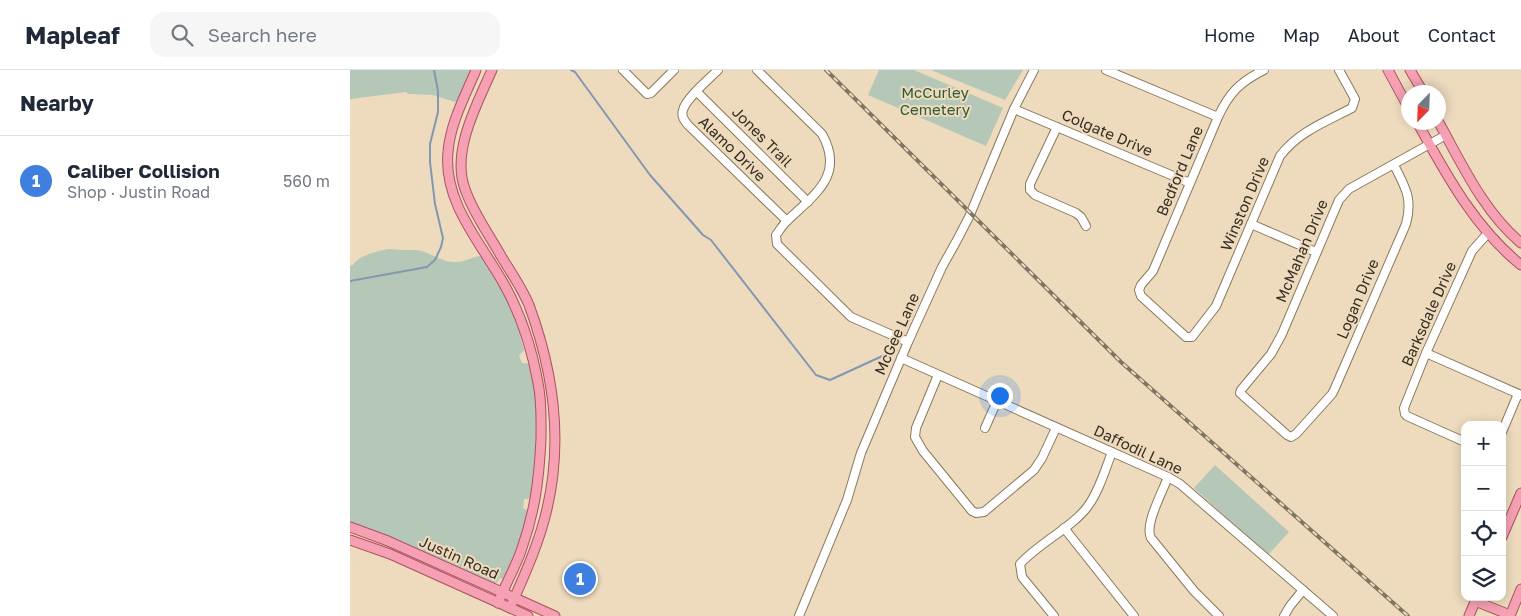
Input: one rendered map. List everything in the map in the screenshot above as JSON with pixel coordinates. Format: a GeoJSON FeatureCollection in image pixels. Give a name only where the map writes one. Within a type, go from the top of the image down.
{"type":"FeatureCollection","features":[{"type":"Feature","properties":{"kind":"main road"},"geometry":{"type":"LineString","coordinates":[[476,70],[451,134],[448,152],[448,172],[460,211],[506,287],[522,324],[532,357],[542,406],[539,479],[530,523],[520,553],[498,603]]}},
{"type":"Feature","properties":{"kind":"main road"},"geometry":{"type":"LineString","coordinates":[[492,70],[464,139],[462,172],[464,188],[472,206],[528,302],[552,383],[556,457],[547,510],[532,557],[510,608]]}},
{"type":"Feature","properties":{"kind":"main road"},"geometry":{"type":"LineString","coordinates":[[1388,70],[1401,94]]}},
{"type":"Feature","properties":{"kind":"main road"},"geometry":{"type":"LineString","coordinates":[[1410,70],[1419,85]]}},
{"type":"Feature","properties":{"kind":"main road"},"geometry":{"type":"LineString","coordinates":[[460,108],[473,113]]}},
{"type":"Feature","properties":{"kind":"main road"},"geometry":{"type":"LineString","coordinates":[[1422,130],[1467,207],[1488,234],[1521,266]]}},
{"type":"Feature","properties":{"kind":"main road"},"geometry":{"type":"LineString","coordinates":[[1443,130],[1482,199],[1506,229],[1521,242]]}},
{"type":"Feature","properties":{"kind":"main road"},"geometry":{"type":"LineString","coordinates":[[481,246],[492,240]]}},
{"type":"Feature","properties":{"kind":"main road"},"geometry":{"type":"LineString","coordinates":[[1497,243],[1506,246],[1521,259]]}},
{"type":"Feature","properties":{"kind":"main road"},"geometry":{"type":"LineString","coordinates":[[532,357],[545,355]]}},
{"type":"Feature","properties":{"kind":"main road"},"geometry":{"type":"LineString","coordinates":[[1506,528],[1521,493]]}},
{"type":"Feature","properties":{"kind":"main road"},"geometry":{"type":"LineString","coordinates":[[533,509],[547,510]]}},
{"type":"Feature","properties":{"kind":"main road","name":"Justin Road"},"geometry":{"type":"LineString","coordinates":[[350,528],[388,541],[555,616]]}},
{"type":"Feature","properties":{"kind":"main road","name":"Justin Road"},"geometry":{"type":"LineString","coordinates":[[350,540],[390,554],[528,616]]}},
{"type":"Feature","properties":{"kind":"main road"},"geometry":{"type":"LineString","coordinates":[[1480,601],[1510,615],[1521,590]]}},
{"type":"Feature","properties":{"kind":"main road"},"geometry":{"type":"LineString","coordinates":[[1469,616],[1475,601]]}},
{"type":"Feature","properties":{"kind":"street"},"geometry":{"type":"LineString","coordinates":[[623,70],[647,94],[651,93],[674,70]]}},
{"type":"Feature","properties":{"kind":"street","name":"Alamo Drive"},"geometry":{"type":"LineString","coordinates":[[718,70],[686,103],[682,118],[787,221]]}},
{"type":"Feature","properties":{"kind":"street"},"geometry":{"type":"LineString","coordinates":[[757,70],[822,134],[828,145],[830,169],[828,178],[808,202],[787,221],[776,236],[777,244],[851,316],[908,342]]}},
{"type":"Feature","properties":{"kind":"street","name":"McGee Lane"},"geometry":{"type":"LineString","coordinates":[[799,616],[847,500],[861,453],[901,358],[942,266],[969,217],[1014,109],[1034,70]]}},
{"type":"Feature","properties":{"kind":"street"},"geometry":{"type":"LineString","coordinates":[[1106,70],[1218,117]]}},
{"type":"Feature","properties":{"kind":"street","name":"Bedford Lane"},"geometry":{"type":"LineString","coordinates":[[1186,337],[1141,296],[1140,285],[1153,271],[1218,117],[1234,90],[1264,70]]}},
{"type":"Feature","properties":{"kind":"street","name":"Winston Drive"},"geometry":{"type":"LineString","coordinates":[[1186,337],[1192,337],[1216,306],[1274,167],[1283,152],[1303,134],[1352,108],[1355,99],[1339,70]]}},
{"type":"Feature","properties":{"kind":"street","name":"Jones Trail"},"geometry":{"type":"LineString","coordinates":[[697,92],[808,202]]}},
{"type":"Feature","properties":{"kind":"street","name":"Colgate Drive"},"geometry":{"type":"LineString","coordinates":[[1014,109],[1190,183]]}},
{"type":"Feature","properties":{"kind":"street"},"geometry":{"type":"LineString","coordinates":[[1056,127],[1030,184],[1031,192],[1076,213],[1086,226]]}},
{"type":"Feature","properties":{"kind":"street","name":"McMahan Drive"},"geometry":{"type":"LineString","coordinates":[[1240,393],[1243,386],[1271,354],[1282,334],[1339,200],[1344,194],[1446,135]]}},
{"type":"Feature","properties":{"kind":"street","name":"Logan Drive"},"geometry":{"type":"LineString","coordinates":[[1240,393],[1286,435],[1291,437],[1296,434],[1332,394],[1406,224],[1409,213],[1408,195],[1394,165]]}},
{"type":"Feature","properties":{"kind":"street"},"geometry":{"type":"LineString","coordinates":[[1251,224],[1316,252]]}},
{"type":"Feature","properties":{"kind":"street","name":"Barksdale Drive"},"geometry":{"type":"LineString","coordinates":[[1461,440],[1407,416],[1404,411],[1405,402],[1472,251],[1488,234]]}},
{"type":"Feature","properties":{"kind":"street"},"geometry":{"type":"LineString","coordinates":[[1426,353],[1520,395],[1506,424]]}},
{"type":"Feature","properties":{"kind":"street","name":"Daffodil Lane"},"geometry":{"type":"LineString","coordinates":[[901,358],[1168,477],[1187,489],[1333,616]]}},
{"type":"Feature","properties":{"kind":"street"},"geometry":{"type":"LineString","coordinates":[[938,375],[916,428],[915,437],[923,451],[972,512],[984,512],[1029,476],[1042,458],[1056,428]]}},
{"type":"Feature","properties":{"kind":"street"},"geometry":{"type":"LineString","coordinates":[[985,428],[997,401]]}},
{"type":"Feature","properties":{"kind":"street"},"geometry":{"type":"LineString","coordinates":[[1054,616],[1022,576],[1020,564],[1085,510],[1091,502],[1112,452]]}},
{"type":"Feature","properties":{"kind":"street"},"geometry":{"type":"LineString","coordinates":[[1168,477],[1150,522],[1148,532],[1194,591],[1219,616]]}},
{"type":"Feature","properties":{"kind":"street"},"geometry":{"type":"LineString","coordinates":[[1064,528],[1134,616]]}},
{"type":"Feature","properties":{"kind":"street"},"geometry":{"type":"LineString","coordinates":[[1284,616],[1303,590]]}},
{"type":"Feature","properties":{"kind":"green space"},"geometry":{"type":"Polygon","coordinates":[[[350,70],[473,70],[459,100],[455,102],[433,95],[408,94],[406,92],[350,100],[350,70]]]}},
{"type":"Feature","properties":{"kind":"green space","name":"McCurley Cemetery"},"geometry":{"type":"Polygon","coordinates":[[[879,70],[914,70],[1003,108],[986,146],[868,95],[879,70]]]}},
{"type":"Feature","properties":{"kind":"green space"},"geometry":{"type":"Polygon","coordinates":[[[931,70],[1023,70],[1005,100],[931,70]]]}},
{"type":"Feature","properties":{"kind":"green space"},"geometry":{"type":"Polygon","coordinates":[[[389,249],[421,251],[449,262],[484,256],[513,309],[524,350],[519,356],[522,363],[531,364],[535,381],[540,444],[531,496],[528,499],[524,499],[523,508],[530,512],[522,542],[503,579],[500,578],[496,584],[492,584],[386,535],[350,522],[350,266],[364,256],[389,249]]]}},
{"type":"Feature","properties":{"kind":"green space"},"geometry":{"type":"Polygon","coordinates":[[[1215,465],[1289,532],[1268,555],[1194,488],[1215,465]]]}},
{"type":"Feature","properties":{"kind":"waterway"},"geometry":{"type":"LineString","coordinates":[[350,281],[427,267],[435,260],[441,247],[443,238],[435,204],[430,162],[430,144],[438,112],[438,91],[434,70]]}},
{"type":"Feature","properties":{"kind":"waterway"},"geometry":{"type":"LineString","coordinates":[[571,70],[575,72],[650,175],[703,235],[711,240],[816,375],[830,380],[889,353]]}},
{"type":"Feature","properties":{"kind":"railway"},"geometry":{"type":"LineString","coordinates":[[826,70],[1121,362],[1408,616]]}},
{"type":"Feature","properties":{"kind":"place","name":"Caliber Collision"},"geometry":{"type":"Point","coordinates":[580,579]}}]}
